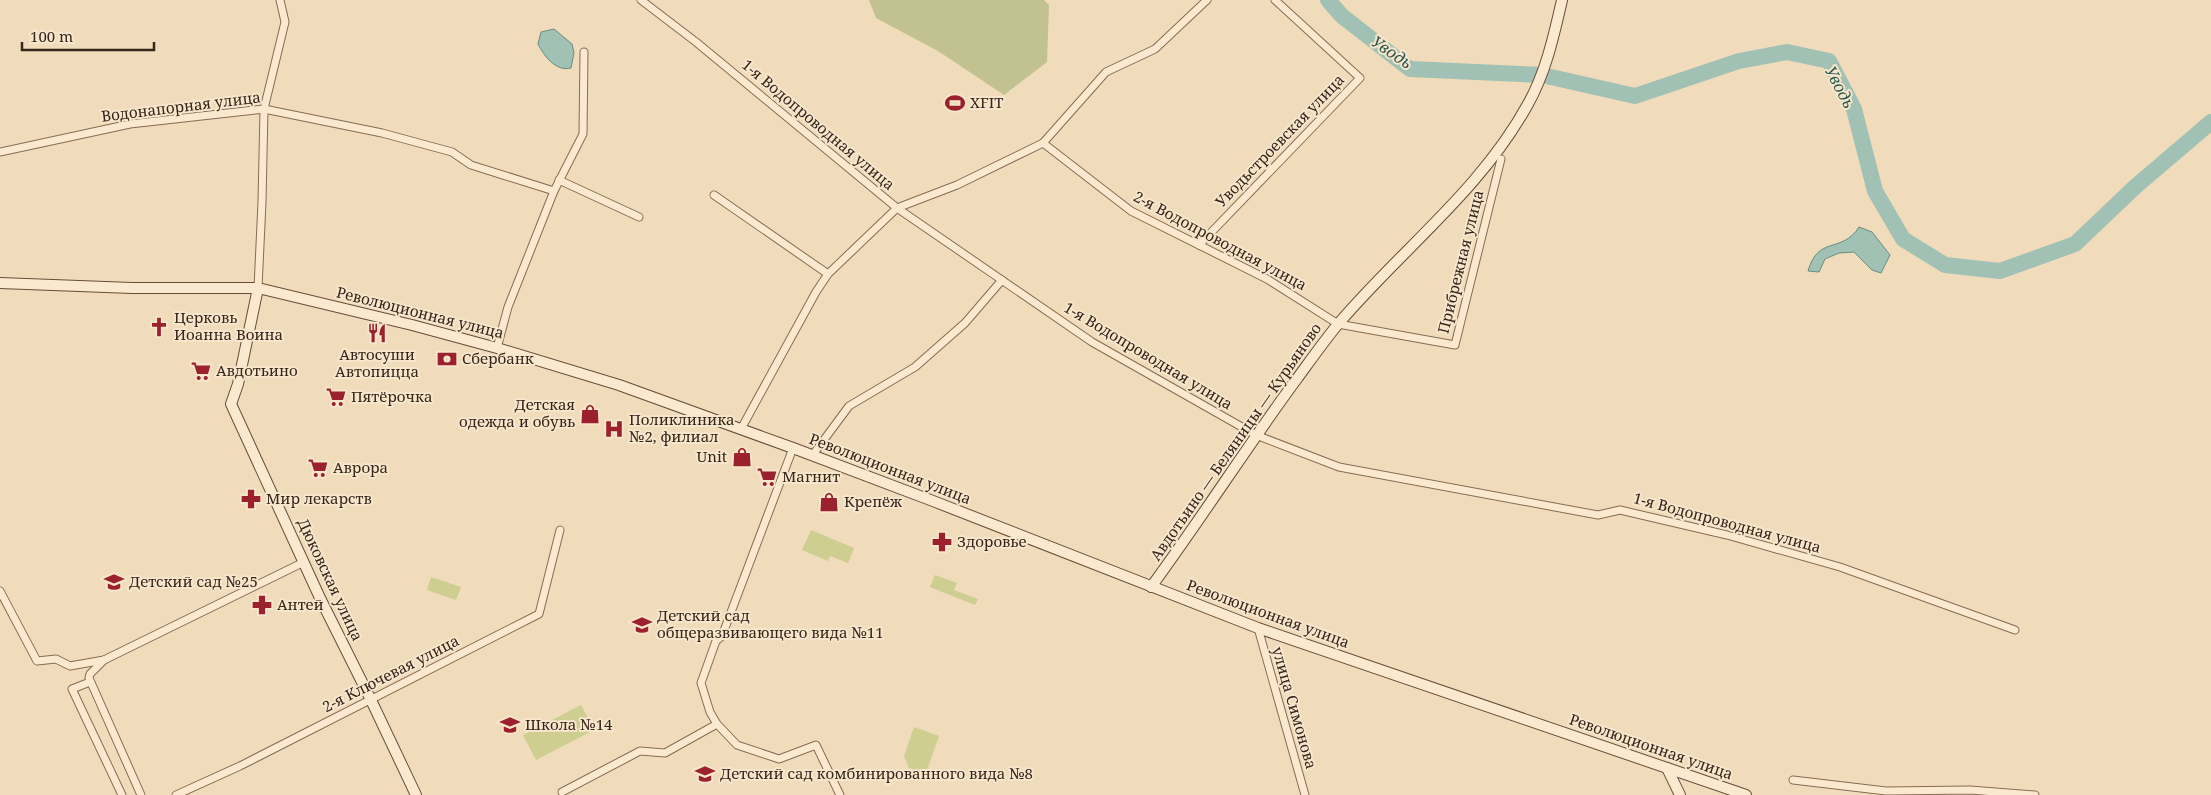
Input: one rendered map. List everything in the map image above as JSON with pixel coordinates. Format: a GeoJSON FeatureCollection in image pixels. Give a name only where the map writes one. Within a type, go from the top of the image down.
{"type":"FeatureCollection","features":[{"type":"Feature","properties":{"kind":"main road","name":"Авдотьино — Беляницы — Курьяново"},"geometry":{"type":"LineString","coordinates":[[1151,587],[1256,435],[1338,324],[1450,208],[1478,176],[1512,131],[1529,102],[1548,53],[1562,0]]}},
{"type":"Feature","properties":{"kind":"main road","name":"Революционная улица"},"geometry":{"type":"LineString","coordinates":[[0,283],[132,288],[258,288],[498,348],[619,385],[793,448],[1258,628],[1746,795]]}},
{"type":"Feature","properties":{"kind":"main road","name":"Дюковская улица"},"geometry":{"type":"LineString","coordinates":[[258,288],[238,384],[231,404],[304,562],[416,795]]}},
{"type":"Feature","properties":{"kind":"main road"},"geometry":{"type":"LineString","coordinates":[[1667,768],[1680,795]]}},
{"type":"Feature","properties":{"kind":"street"},"geometry":{"type":"LineString","coordinates":[[258,288],[264,109],[285,22],[280,0]]}},
{"type":"Feature","properties":{"kind":"street","name":"1-я Водопроводная улица"},"geometry":{"type":"LineString","coordinates":[[641,0],[696,42],[897,208],[1092,342],[1256,435],[1339,467],[1598,515],[1620,510],[1727,535],[1840,567],[2015,630]]}},
{"type":"Feature","properties":{"kind":"street"},"geometry":{"type":"LineString","coordinates":[[741,430],[816,292],[828,274],[897,208],[957,185],[1043,143],[1106,72],[1155,49],[1207,0]]}},
{"type":"Feature","properties":{"kind":"street","name":"Уводьстроевская улица"},"geometry":{"type":"LineString","coordinates":[[1198,245],[1360,78],[1274,0]]}},
{"type":"Feature","properties":{"kind":"street"},"geometry":{"type":"LineString","coordinates":[[498,348],[508,307],[554,191],[583,134],[584,52]]}},
{"type":"Feature","properties":{"kind":"street","name":"Водонапорная улица"},"geometry":{"type":"LineString","coordinates":[[0,152],[130,124],[264,109],[382,133],[452,152],[471,165],[554,191]]}},
{"type":"Feature","properties":{"kind":"street","name":"2-я Водопроводная улица"},"geometry":{"type":"LineString","coordinates":[[1043,143],[1131,212],[1267,279],[1338,324]]}},
{"type":"Feature","properties":{"kind":"street","name":"Прибрежная улица"},"geometry":{"type":"LineString","coordinates":[[1338,324],[1455,345],[1502,159]]}},
{"type":"Feature","properties":{"kind":"street"},"geometry":{"type":"LineString","coordinates":[[559,180],[639,217]]}},
{"type":"Feature","properties":{"kind":"street"},"geometry":{"type":"LineString","coordinates":[[714,194],[828,274]]}},
{"type":"Feature","properties":{"kind":"street"},"geometry":{"type":"LineString","coordinates":[[812,456],[849,406],[915,367],[965,323],[1002,280]]}},
{"type":"Feature","properties":{"kind":"street"},"geometry":{"type":"LineString","coordinates":[[793,448],[722,636],[716,641],[701,683],[710,712],[717,724],[737,745],[779,759],[816,745],[840,795]]}},
{"type":"Feature","properties":{"kind":"street","name":"2-я Ключевая улица"},"geometry":{"type":"LineString","coordinates":[[176,795],[240,766],[539,614],[560,530]]}},
{"type":"Feature","properties":{"kind":"street"},"geometry":{"type":"LineString","coordinates":[[0,591],[37,661],[56,659],[70,666],[104,660],[304,562]]}},
{"type":"Feature","properties":{"kind":"street","name":"улица Симонова"},"geometry":{"type":"LineString","coordinates":[[1258,628],[1305,795]]}},
{"type":"Feature","properties":{"kind":"street"},"geometry":{"type":"LineString","coordinates":[[104,660],[90,674],[90,682],[141,795]]}},
{"type":"Feature","properties":{"kind":"street"},"geometry":{"type":"LineString","coordinates":[[90,682],[72,689],[122,795]]}},
{"type":"Feature","properties":{"kind":"street"},"geometry":{"type":"LineString","coordinates":[[562,792],[640,751],[665,753],[717,724]]}},
{"type":"Feature","properties":{"kind":"street"},"geometry":{"type":"LineString","coordinates":[[1793,780],[1886,793],[1970,790],[2035,795]]}},
{"type":"Feature","properties":{"kind":"green space"},"geometry":{"type":"Polygon","coordinates":[[[869,0],[1044,0],[1049,5],[1047,62],[1004,95],[938,51],[876,18],[869,0]]]}},
{"type":"Feature","properties":{"kind":"green space"},"geometry":{"type":"Polygon","coordinates":[[[811,530],[854,548],[848,563],[830,556],[828,561],[802,550],[811,530]]]}},
{"type":"Feature","properties":{"kind":"green space"},"geometry":{"type":"Polygon","coordinates":[[[935,575],[957,583],[954,590],[978,599],[975,605],[930,587],[935,575]]]}},
{"type":"Feature","properties":{"kind":"green space"},"geometry":{"type":"Polygon","coordinates":[[[431,577],[461,587],[456,600],[427,590],[431,577]]]}},
{"type":"Feature","properties":{"kind":"green space"},"geometry":{"type":"Polygon","coordinates":[[[581,705],[594,730],[536,760],[523,735],[581,705]]]}},
{"type":"Feature","properties":{"kind":"green space"},"geometry":{"type":"Polygon","coordinates":[[[914,727],[939,736],[926,773],[909,768],[904,756],[914,727]]]}},
{"type":"Feature","properties":{"kind":"shaded area"},"geometry":{"type":"Polygon","coordinates":[[[554,29],[572,44],[574,53],[571,68],[560,68],[551,62],[538,44],[541,32],[554,29]]]}},
{"type":"Feature","properties":{"kind":"shaded area"},"geometry":{"type":"Polygon","coordinates":[[[1859,227],[1872,232],[1890,255],[1881,273],[1872,270],[1854,252],[1839,253],[1825,259],[1819,272],[1808,271],[1812,260],[1818,253],[1824,248],[1845,240],[1859,227]]]}},
{"type":"Feature","properties":{"kind":"waterway","name":"Уводь"},"geometry":{"type":"LineString","coordinates":[[1328,0],[1342,16],[1410,69],[1542,75],[1635,96],[1739,61],[1787,52],[1829,61],[1854,109],[1875,191],[1903,239],[1945,265],[2000,271],[2075,244],[2136,186],[2211,122]]}},
{"type":"Feature","properties":{"kind":"place","name":"XFIT"},"geometry":{"type":"Point","coordinates":[955,103]}},
{"type":"Feature","properties":{"kind":"place","name":"Церковь Иоанна Воина"},"geometry":{"type":"Point","coordinates":[159,327]}},
{"type":"Feature","properties":{"kind":"place","name":"Автосуши Автопицца"},"geometry":{"type":"Point","coordinates":[377,333]}},
{"type":"Feature","properties":{"kind":"place","name":"Сбербанк"},"geometry":{"type":"Point","coordinates":[447,359]}},
{"type":"Feature","properties":{"kind":"place","name":"Авдотьино"},"geometry":{"type":"Point","coordinates":[201,371]}},
{"type":"Feature","properties":{"kind":"place","name":"Пятёрочка"},"geometry":{"type":"Point","coordinates":[336,397]}},
{"type":"Feature","properties":{"kind":"place","name":"Детская одежда и обувь"},"geometry":{"type":"Point","coordinates":[590,414]}},
{"type":"Feature","properties":{"kind":"place","name":"Поликлиника №2, филиал"},"geometry":{"type":"Point","coordinates":[614,429]}},
{"type":"Feature","properties":{"kind":"place","name":"Unit"},"geometry":{"type":"Point","coordinates":[742,457]}},
{"type":"Feature","properties":{"kind":"place","name":"Аврора"},"geometry":{"type":"Point","coordinates":[318,468]}},
{"type":"Feature","properties":{"kind":"place","name":"Магнит"},"geometry":{"type":"Point","coordinates":[767,477]}},
{"type":"Feature","properties":{"kind":"place","name":"Мир лекарств"},"geometry":{"type":"Point","coordinates":[251,499]}},
{"type":"Feature","properties":{"kind":"place","name":"Крепёж"},"geometry":{"type":"Point","coordinates":[829,502]}},
{"type":"Feature","properties":{"kind":"place","name":"Здоровье"},"geometry":{"type":"Point","coordinates":[942,542]}},
{"type":"Feature","properties":{"kind":"place","name":"Детский сад №25"},"geometry":{"type":"Point","coordinates":[114,582]}},
{"type":"Feature","properties":{"kind":"place","name":"Антей"},"geometry":{"type":"Point","coordinates":[262,605]}},
{"type":"Feature","properties":{"kind":"place","name":"Детский сад общеразвивающего вида №11"},"geometry":{"type":"Point","coordinates":[642,625]}},
{"type":"Feature","properties":{"kind":"place","name":"Школа №14"},"geometry":{"type":"Point","coordinates":[510,725]}},
{"type":"Feature","properties":{"kind":"place","name":"Детский сад комбинированного вида №8"},"geometry":{"type":"Point","coordinates":[705,774]}}]}
